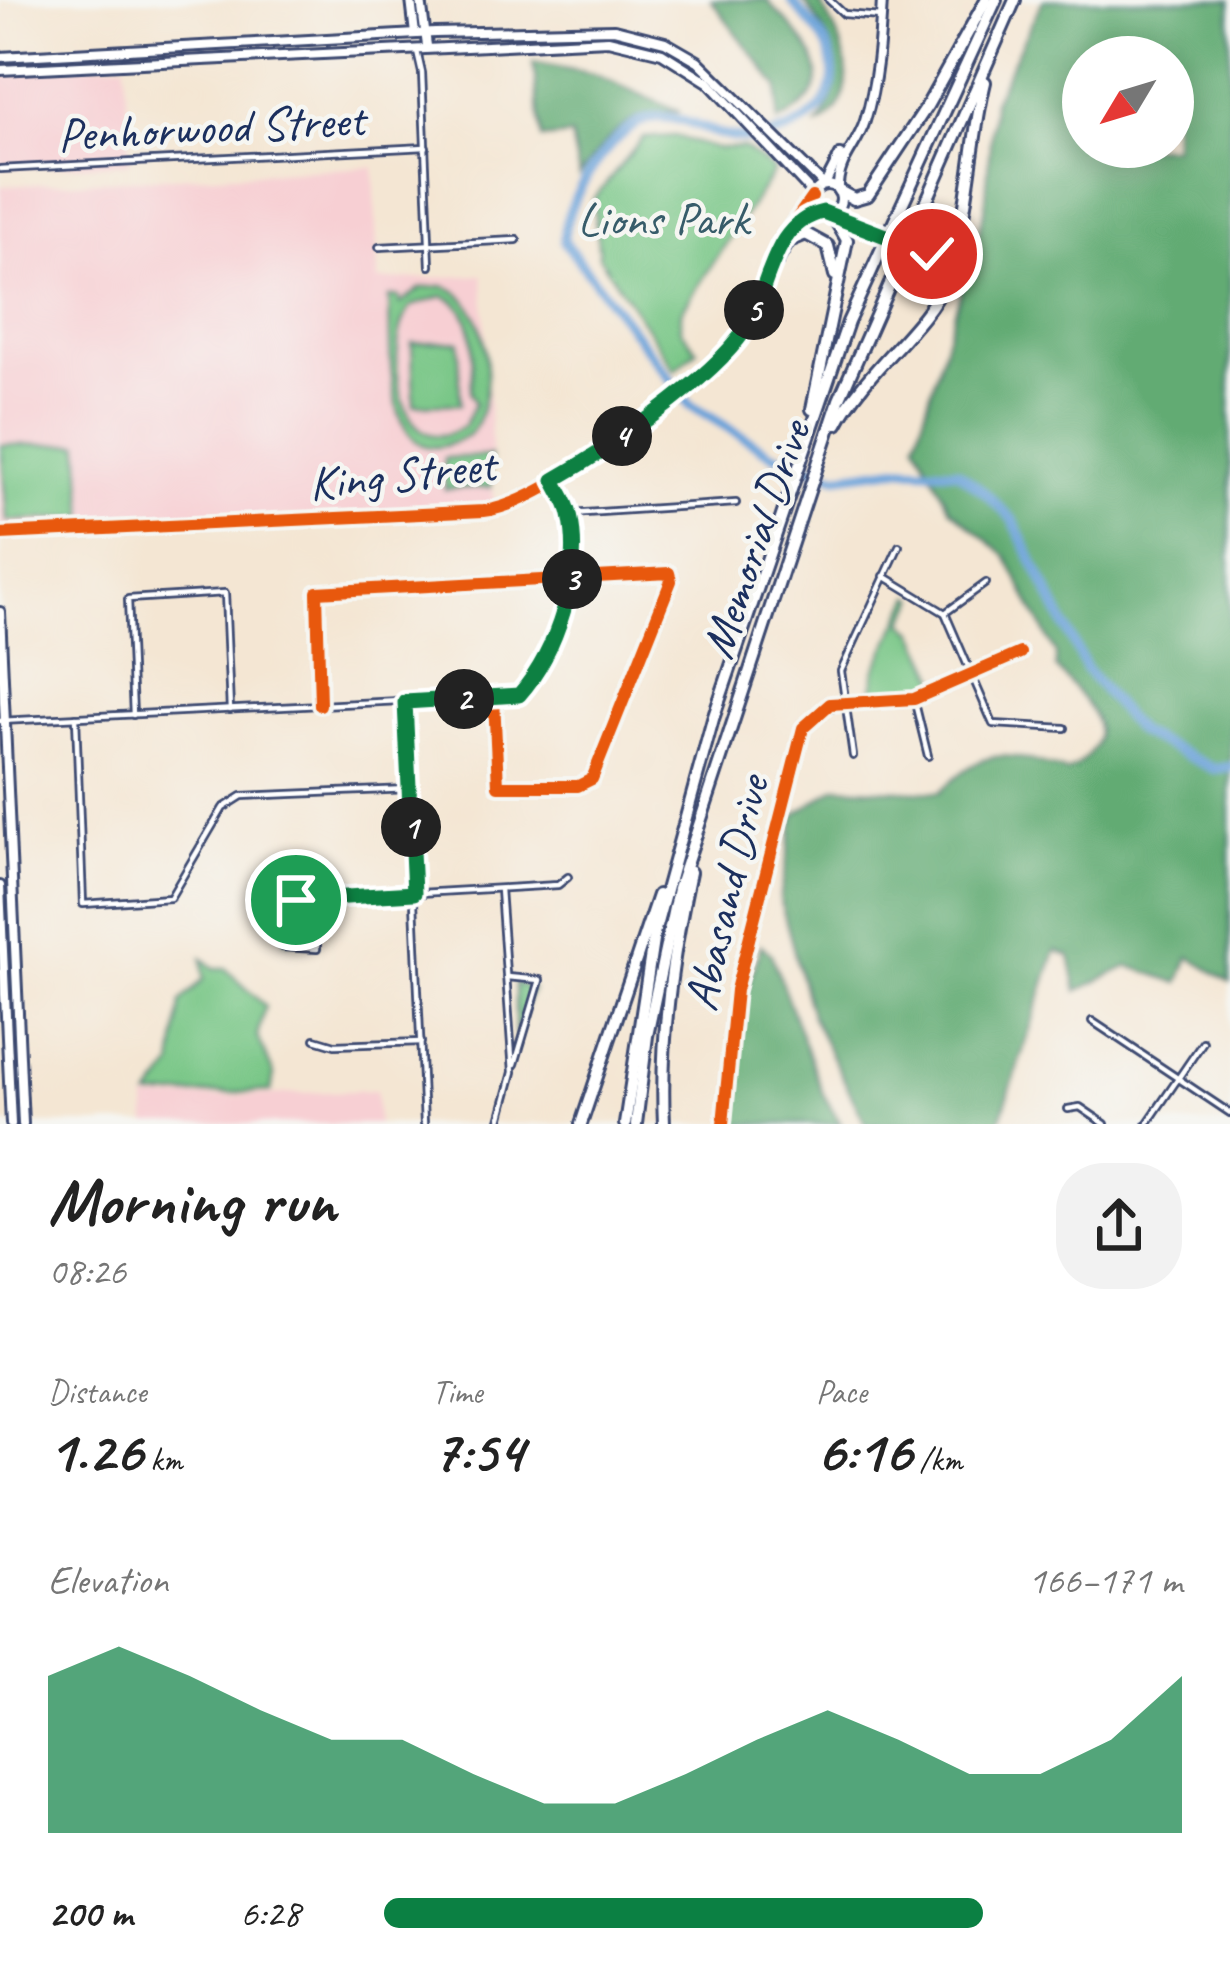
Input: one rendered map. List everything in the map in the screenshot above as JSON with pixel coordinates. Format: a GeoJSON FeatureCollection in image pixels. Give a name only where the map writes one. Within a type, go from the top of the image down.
{"type":"FeatureCollection","features":[{"type":"Feature","properties":{"kind":"highway"},"geometry":{"type":"LineString","coordinates":[[839,194],[854,199],[868,195],[927,106],[986,0]]}},
{"type":"Feature","properties":{"kind":"highway","name":"Memorial Drive"},"geometry":{"type":"LineString","coordinates":[[625,1124],[654,934],[790,488],[848,322],[996,0]]}},
{"type":"Feature","properties":{"kind":"highway","name":"Memorial Drive"},"geometry":{"type":"LineString","coordinates":[[636,1124],[659,972],[707,796],[867,330],[1015,0]]}},
{"type":"Feature","properties":{"kind":"highway"},"geometry":{"type":"LineString","coordinates":[[825,447],[858,387],[943,287],[991,56]]}},
{"type":"Feature","properties":{"kind":"highway"},"geometry":{"type":"LineString","coordinates":[[806,443],[847,241],[827,214]]}},
{"type":"Feature","properties":{"kind":"highway"},"geometry":{"type":"LineString","coordinates":[[771,271],[789,241],[812,234],[828,246],[836,284]]}},
{"type":"Feature","properties":{"kind":"highway"},"geometry":{"type":"LineString","coordinates":[[664,1124],[662,1052],[669,972],[707,796]]}},
{"type":"Feature","properties":{"kind":"highway"},"geometry":{"type":"LineString","coordinates":[[580,1124],[688,813]]}},
{"type":"Feature","properties":{"kind":"main road"},"geometry":{"type":"LineString","coordinates":[[411,0],[416,47]]}},
{"type":"Feature","properties":{"kind":"main road"},"geometry":{"type":"LineString","coordinates":[[421,0],[428,46]]}},
{"type":"Feature","properties":{"kind":"main road"},"geometry":{"type":"LineString","coordinates":[[839,194],[841,164],[861,132],[873,90],[882,0]]}},
{"type":"Feature","properties":{"kind":"main road"},"geometry":{"type":"LineString","coordinates":[[0,57],[415,34],[614,29],[682,50],[809,180],[827,214],[950,263]]}},
{"type":"Feature","properties":{"kind":"main road"},"geometry":{"type":"LineString","coordinates":[[0,70],[574,40],[638,45],[679,62],[726,93]]}},
{"type":"Feature","properties":{"kind":"main road","name":"King Street"},"geometry":{"type":"LineString","coordinates":[[0,533],[484,511],[508,505],[554,480],[669,400],[742,334],[786,229],[861,132]]}},
{"type":"Feature","properties":{"kind":"main road"},"geometry":{"type":"LineString","coordinates":[[809,180],[839,194],[865,226]]}},
{"type":"Feature","properties":{"kind":"main road","name":"King Street"},"geometry":{"type":"LineString","coordinates":[[776,255],[797,225],[827,214],[839,194]]}},
{"type":"Feature","properties":{"kind":"main road"},"geometry":{"type":"LineString","coordinates":[[0,612],[23,1124]]}},
{"type":"Feature","properties":{"kind":"main road","name":"Abasand Drive"},"geometry":{"type":"LineString","coordinates":[[722,1124],[732,1011],[797,742],[812,717],[842,702]]}},
{"type":"Feature","properties":{"kind":"main road"},"geometry":{"type":"LineString","coordinates":[[0,886],[10,1124]]}},
{"type":"Feature","properties":{"kind":"street"},"geometry":{"type":"LineString","coordinates":[[830,0],[844,14],[881,17]]}},
{"type":"Feature","properties":{"kind":"street"},"geometry":{"type":"LineString","coordinates":[[422,73],[428,46]]}},
{"type":"Feature","properties":{"kind":"street"},"geometry":{"type":"LineString","coordinates":[[416,47],[422,73],[430,266]]}},
{"type":"Feature","properties":{"kind":"street","name":"Penhorwood Street"},"geometry":{"type":"LineString","coordinates":[[0,169],[426,147]]}},
{"type":"Feature","properties":{"kind":"street"},"geometry":{"type":"LineString","coordinates":[[379,247],[517,240]]}},
{"type":"Feature","properties":{"kind":"street"},"geometry":{"type":"LineString","coordinates":[[2,721],[519,695],[536,676],[572,581],[570,514],[554,480]]}},
{"type":"Feature","properties":{"kind":"street"},"geometry":{"type":"LineString","coordinates":[[570,514],[736,503]]}},
{"type":"Feature","properties":{"kind":"street"},"geometry":{"type":"LineString","coordinates":[[854,757],[842,702],[841,671],[898,546]]}},
{"type":"Feature","properties":{"kind":"street"},"geometry":{"type":"LineString","coordinates":[[320,705],[317,592],[669,573],[671,581],[592,779],[578,786],[498,786],[494,698]]}},
{"type":"Feature","properties":{"kind":"street"},"geometry":{"type":"LineString","coordinates":[[884,576],[945,613],[992,724],[1065,728]]}},
{"type":"Feature","properties":{"kind":"street"},"geometry":{"type":"LineString","coordinates":[[945,613],[986,583]]}},
{"type":"Feature","properties":{"kind":"street"},"geometry":{"type":"LineString","coordinates":[[133,715],[128,599],[226,593],[230,710]]}},
{"type":"Feature","properties":{"kind":"street"},"geometry":{"type":"LineString","coordinates":[[842,702],[914,699],[1020,653]]}},
{"type":"Feature","properties":{"kind":"street"},"geometry":{"type":"LineString","coordinates":[[914,699],[928,756]]}},
{"type":"Feature","properties":{"kind":"street"},"geometry":{"type":"LineString","coordinates":[[405,702],[424,1124]]}},
{"type":"Feature","properties":{"kind":"street"},"geometry":{"type":"LineString","coordinates":[[76,717],[83,904],[170,898],[224,808],[242,796],[409,789]]}},
{"type":"Feature","properties":{"kind":"street"},"geometry":{"type":"LineString","coordinates":[[316,898],[317,949],[283,947],[276,940],[296,900],[316,898],[558,885],[568,878]]}},
{"type":"Feature","properties":{"kind":"street"},"geometry":{"type":"LineString","coordinates":[[500,889],[513,1072]]}},
{"type":"Feature","properties":{"kind":"street"},"geometry":{"type":"LineString","coordinates":[[0,905],[13,905]]}},
{"type":"Feature","properties":{"kind":"street"},"geometry":{"type":"LineString","coordinates":[[500,1124],[540,980],[507,977]]}},
{"type":"Feature","properties":{"kind":"street"},"geometry":{"type":"LineString","coordinates":[[1092,1021],[1230,1112]]}},
{"type":"Feature","properties":{"kind":"street"},"geometry":{"type":"LineString","coordinates":[[315,1039],[335,1045],[421,1042]]}},
{"type":"Feature","properties":{"kind":"street"},"geometry":{"type":"LineString","coordinates":[[1147,1124],[1203,1042]]}},
{"type":"Feature","properties":{"kind":"street"},"geometry":{"type":"LineString","coordinates":[[1068,1109],[1080,1107],[1105,1124]]}},
{"type":"Feature","properties":{"kind":"shaded area"},"geometry":{"type":"Polygon","coordinates":[[[125,63],[130,163],[0,169],[0,70],[125,63]]]}},
{"type":"Feature","properties":{"kind":"shaded area"},"geometry":{"type":"Polygon","coordinates":[[[374,167],[378,281],[483,275],[494,510],[0,526],[0,186],[374,167]]]}},
{"type":"Feature","properties":{"kind":"shaded area"},"geometry":{"type":"Polygon","coordinates":[[[376,1090],[378,1124],[147,1124],[146,1100],[376,1090]]]}},
{"type":"Feature","properties":{"kind":"green space"},"geometry":{"type":"Polygon","coordinates":[[[711,0],[767,0],[795,32],[815,62],[818,78],[814,93],[801,107],[778,122],[778,87],[711,0]]]}},
{"type":"Feature","properties":{"kind":"green space"},"geometry":{"type":"Polygon","coordinates":[[[803,0],[818,0],[836,32],[846,66],[842,100],[816,127],[834,93],[836,62],[803,0]]]}},
{"type":"Feature","properties":{"kind":"green space"},"geometry":{"type":"Polygon","coordinates":[[[1043,0],[1230,0],[1230,982],[1189,957],[1179,983],[1129,966],[1077,991],[1070,956],[1056,950],[999,1124],[866,1124],[811,1015],[780,899],[795,815],[836,787],[940,792],[971,766],[998,756],[1067,772],[1085,759],[1098,733],[1089,708],[1056,668],[1056,654],[1006,556],[950,508],[916,442],[985,210],[993,101],[1043,0]]]}},
{"type":"Feature","properties":{"kind":"green space"},"geometry":{"type":"Polygon","coordinates":[[[533,62],[594,74],[680,112],[633,120],[610,138],[579,176],[571,136],[542,139],[533,62]]]}},
{"type":"Feature","properties":{"kind":"green space","name":"Lions Park"},"geometry":{"type":"Polygon","coordinates":[[[675,136],[717,149],[744,148],[774,171],[681,312],[681,329],[697,350],[675,370],[599,256],[593,200],[643,138],[675,136]]]}},
{"type":"Feature","properties":{"kind":"green space"},"geometry":{"type":"Polygon","coordinates":[[[442,286],[459,294],[472,309],[486,352],[479,419],[470,434],[441,447],[420,444],[405,428],[392,376],[389,297],[399,297],[400,304],[421,288],[442,286]],[[443,296],[412,306],[398,345],[402,396],[410,417],[423,431],[441,435],[464,426],[475,403],[470,393],[472,336],[455,302],[443,296]]]}},
{"type":"Feature","properties":{"kind":"green space"},"geometry":{"type":"Polygon","coordinates":[[[459,341],[460,404],[414,405],[412,343],[459,341]]]}},
{"type":"Feature","properties":{"kind":"green space"},"geometry":{"type":"Polygon","coordinates":[[[80,444],[85,517],[7,521],[1,445],[80,444]]]}},
{"type":"Feature","properties":{"kind":"green space"},"geometry":{"type":"Polygon","coordinates":[[[490,456],[491,487],[445,489],[444,458],[490,456]]]}},
{"type":"Feature","properties":{"kind":"green space"},"geometry":{"type":"Polygon","coordinates":[[[912,596],[917,599],[904,622],[915,631],[939,681],[912,692],[873,692],[875,670],[912,596]]]}},
{"type":"Feature","properties":{"kind":"green space"},"geometry":{"type":"Polygon","coordinates":[[[306,903],[312,936],[286,942],[282,934],[297,905],[306,903]]]}},
{"type":"Feature","properties":{"kind":"green space"},"geometry":{"type":"Polygon","coordinates":[[[761,945],[771,954],[823,1094],[841,1124],[735,1124],[743,1005],[761,945]]]}},
{"type":"Feature","properties":{"kind":"green space"},"geometry":{"type":"Polygon","coordinates":[[[202,958],[214,968],[225,968],[265,1006],[257,1036],[274,1075],[271,1091],[150,1097],[173,1067],[181,1002],[204,979],[202,958]]]}},
{"type":"Feature","properties":{"kind":"green space"},"geometry":{"type":"Polygon","coordinates":[[[515,983],[532,989],[515,1035],[515,983]]]}},
{"type":"Feature","properties":{"kind":"waterway"},"geometry":{"type":"LineString","coordinates":[[791,0],[822,39],[833,71],[831,88],[814,115],[784,132],[749,139],[670,118],[643,121],[626,131],[595,165],[572,206],[564,241],[690,405],[772,454],[837,476],[897,468],[957,471],[982,490],[1013,520],[1086,669],[1138,732],[1214,769],[1230,767]]}},
{"type":"Feature","properties":{"kind":"cycle path"},"geometry":{"type":"LineString","coordinates":[[0,534],[484,511],[512,503],[615,442],[735,343],[750,322],[779,244],[812,197]]}},
{"type":"Feature","properties":{"kind":"cycle path"},"geometry":{"type":"LineString","coordinates":[[320,705],[317,592],[669,573],[671,581],[592,779],[578,786],[498,786],[494,698]]}},
{"type":"Feature","properties":{"kind":"cycle path"},"geometry":{"type":"LineString","coordinates":[[723,1124],[736,990],[803,728],[830,704],[914,699],[1020,653]]}},
{"type":"Feature","properties":{"kind":"route"},"geometry":{"type":"LineString","coordinates":[[296,900],[414,893],[405,702],[519,695],[536,676],[572,581],[570,514],[554,480],[669,400],[734,343],[749,322],[791,230],[823,212],[932,254]]}}]}
